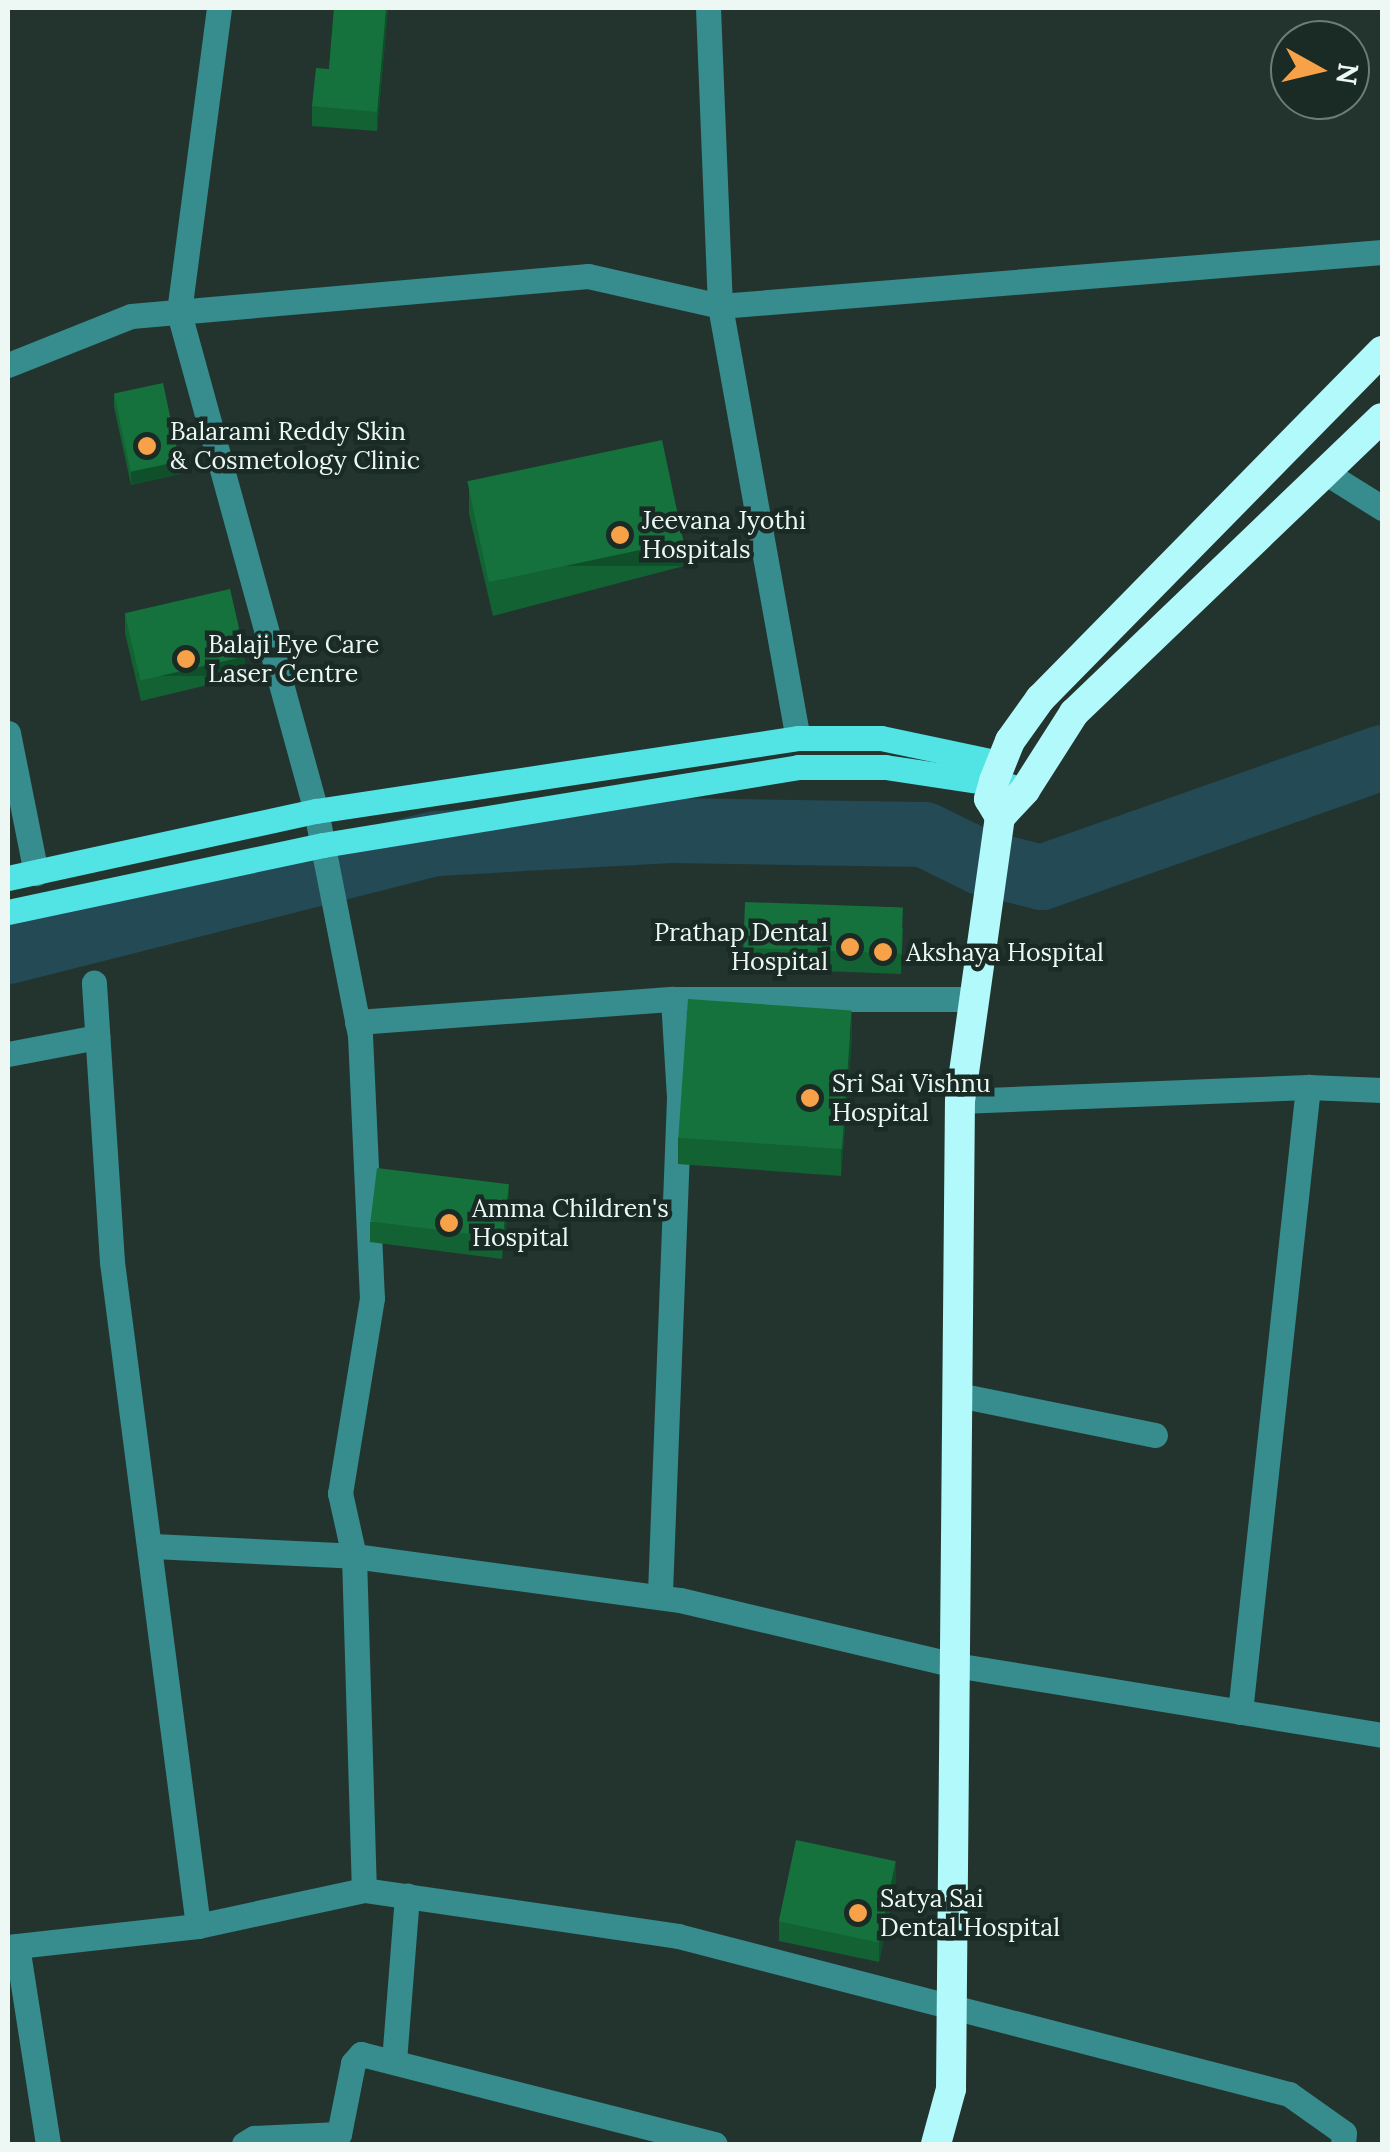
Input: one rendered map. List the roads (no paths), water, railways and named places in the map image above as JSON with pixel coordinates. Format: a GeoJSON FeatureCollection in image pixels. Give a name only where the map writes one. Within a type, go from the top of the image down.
{"type":"FeatureCollection","features":[{"type":"Feature","properties":{"kind":"highway"},"geometry":{"type":"LineString","coordinates":[[936,2144],[951,2089],[960,1102],[997,828],[989,798],[997,772],[1040,699],[1382,352]]}},
{"type":"Feature","properties":{"kind":"highway"},"geometry":{"type":"LineString","coordinates":[[997,828],[1074,713],[1382,418]]}},
{"type":"Feature","properties":{"kind":"main road"},"geometry":{"type":"LineString","coordinates":[[8,878],[316,811],[798,738],[881,738],[997,772],[1026,790]]}},
{"type":"Feature","properties":{"kind":"main road"},"geometry":{"type":"LineString","coordinates":[[8,912],[798,767],[885,766],[997,772]]}},
{"type":"Feature","properties":{"kind":"street"},"geometry":{"type":"LineString","coordinates":[[219,8],[180,312],[316,811],[358,1022],[372,1298],[340,1493],[354,1556],[364,1890]]}},
{"type":"Feature","properties":{"kind":"street"},"geometry":{"type":"LineString","coordinates":[[708,8],[720,306],[798,738]]}},
{"type":"Feature","properties":{"kind":"street"},"geometry":{"type":"LineString","coordinates":[[8,364],[131,316],[588,276],[720,306],[1382,252]]}},
{"type":"Feature","properties":{"kind":"street"},"geometry":{"type":"LineString","coordinates":[[1324,472],[1382,508]]}},
{"type":"Feature","properties":{"kind":"street"},"geometry":{"type":"LineString","coordinates":[[8,734],[36,873]]}},
{"type":"Feature","properties":{"kind":"street"},"geometry":{"type":"LineString","coordinates":[[94,983],[112,1262],[153,1546],[198,1926]]}},
{"type":"Feature","properties":{"kind":"street"},"geometry":{"type":"LineString","coordinates":[[358,1022],[674,999],[974,999]]}},
{"type":"Feature","properties":{"kind":"street"},"geometry":{"type":"LineString","coordinates":[[660,1598],[679,1098],[674,999]]}},
{"type":"Feature","properties":{"kind":"street"},"geometry":{"type":"LineString","coordinates":[[8,1054],[98,1036]]}},
{"type":"Feature","properties":{"kind":"street"},"geometry":{"type":"LineString","coordinates":[[960,1102],[1308,1087],[1382,1090]]}},
{"type":"Feature","properties":{"kind":"street"},"geometry":{"type":"LineString","coordinates":[[1240,1712],[1308,1087]]}},
{"type":"Feature","properties":{"kind":"street"},"geometry":{"type":"LineString","coordinates":[[958,1395],[1155,1435]]}},
{"type":"Feature","properties":{"kind":"street"},"geometry":{"type":"LineString","coordinates":[[153,1546],[354,1556],[660,1598],[955,1665],[1382,1736]]}},
{"type":"Feature","properties":{"kind":"street"},"geometry":{"type":"LineString","coordinates":[[48,2144],[12,1946],[198,1926],[364,1890],[678,1936],[1289,2094],[1344,2133],[1343,2144]]}},
{"type":"Feature","properties":{"kind":"street"},"geometry":{"type":"LineString","coordinates":[[394,2061],[407,1896]]}},
{"type":"Feature","properties":{"kind":"street"},"geometry":{"type":"LineString","coordinates":[[244,2144],[254,2138],[336,2136],[355,2057],[394,2061],[714,2144]]}},
{"type":"Feature","properties":{"kind":"waterway"},"geometry":{"type":"LineString","coordinates":[[8,951],[436,843],[670,830],[924,834],[981,862],[1041,877],[1382,757]]}},
{"type":"Feature","properties":{"kind":"place","name":"Balarami Reddy Skin & Cosmetology Clinic"},"geometry":{"type":"Point","coordinates":[147,446]}},
{"type":"Feature","properties":{"kind":"place","name":"Jeevana Jyothi Hospitals"},"geometry":{"type":"Point","coordinates":[620,535]}},
{"type":"Feature","properties":{"kind":"place","name":"Balaji Eye Care Laser Centre"},"geometry":{"type":"Point","coordinates":[186,659]}},
{"type":"Feature","properties":{"kind":"place","name":"Prathap Dental Hospital"},"geometry":{"type":"Point","coordinates":[850,947]}},
{"type":"Feature","properties":{"kind":"place","name":"Akshaya Hospital"},"geometry":{"type":"Point","coordinates":[883,952]}},
{"type":"Feature","properties":{"kind":"place","name":"Sri Sai Vishnu Hospital"},"geometry":{"type":"Point","coordinates":[810,1098]}},
{"type":"Feature","properties":{"kind":"place","name":"Amma Children's Hospital"},"geometry":{"type":"Point","coordinates":[449,1223]}},
{"type":"Feature","properties":{"kind":"place","name":"Satya Sai Dental Hospital"},"geometry":{"type":"Point","coordinates":[858,1913]}}]}
